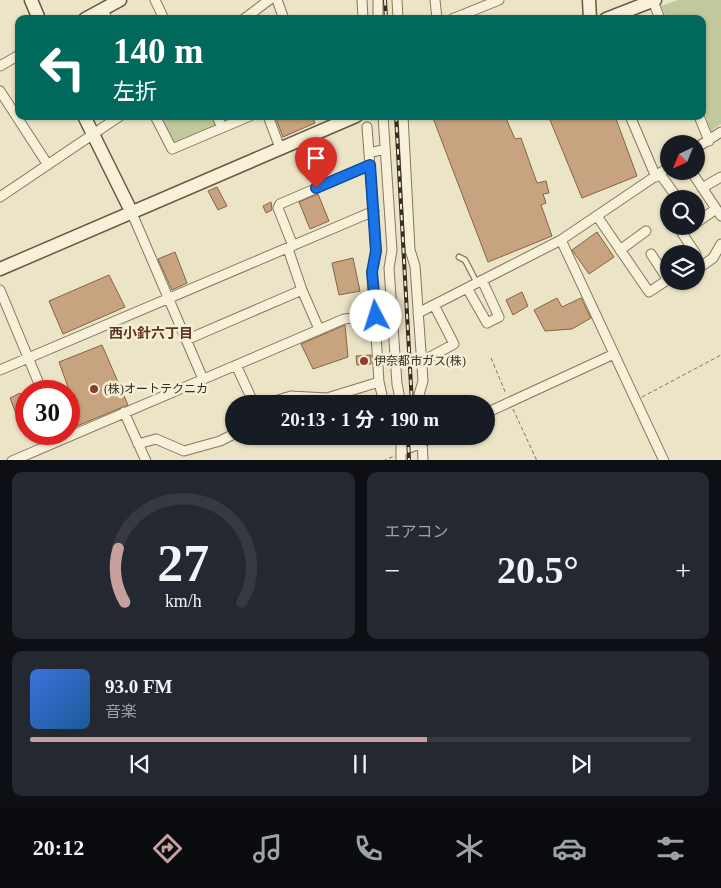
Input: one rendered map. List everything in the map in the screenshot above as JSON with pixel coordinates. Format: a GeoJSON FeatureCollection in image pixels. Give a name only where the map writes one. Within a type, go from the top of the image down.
{"type":"FeatureCollection","features":[{"type":"Feature","properties":{"kind":"street"},"geometry":{"type":"LineString","coordinates":[[31,0],[37,15]]}},
{"type":"Feature","properties":{"kind":"street"},"geometry":{"type":"LineString","coordinates":[[105,14],[120,0]]}},
{"type":"Feature","properties":{"kind":"street"},"geometry":{"type":"LineString","coordinates":[[155,0],[162,15]]}},
{"type":"Feature","properties":{"kind":"street"},"geometry":{"type":"LineString","coordinates":[[249,15],[269,0]]}},
{"type":"Feature","properties":{"kind":"street"},"geometry":{"type":"LineString","coordinates":[[278,0],[283,15]]}},
{"type":"Feature","properties":{"kind":"street"},"geometry":{"type":"LineString","coordinates":[[362,0],[363,15]]}},
{"type":"Feature","properties":{"kind":"street"},"geometry":{"type":"LineString","coordinates":[[378,0],[378,15]]}},
{"type":"Feature","properties":{"kind":"street"},"geometry":{"type":"LineString","coordinates":[[397,0],[398,15]]}},
{"type":"Feature","properties":{"kind":"street"},"geometry":{"type":"LineString","coordinates":[[435,0],[437,15]]}},
{"type":"Feature","properties":{"kind":"street"},"geometry":{"type":"LineString","coordinates":[[462,15],[499,0]]}},
{"type":"Feature","properties":{"kind":"street"},"geometry":{"type":"LineString","coordinates":[[588,0],[590,15]]}},
{"type":"Feature","properties":{"kind":"street"},"geometry":{"type":"LineString","coordinates":[[616,15],[654,0],[659,15]]}},
{"type":"Feature","properties":{"kind":"street"},"geometry":{"type":"LineString","coordinates":[[0,66],[15,57]]}},
{"type":"Feature","properties":{"kind":"street"},"geometry":{"type":"LineString","coordinates":[[0,91],[15,114]]}},
{"type":"Feature","properties":{"kind":"street"},"geometry":{"type":"LineString","coordinates":[[19,120],[48,165]]}},
{"type":"Feature","properties":{"kind":"street"},"geometry":{"type":"LineString","coordinates":[[86,120],[131,211],[203,379]]}},
{"type":"Feature","properties":{"kind":"street"},"geometry":{"type":"LineString","coordinates":[[1,194],[114,120]]}},
{"type":"Feature","properties":{"kind":"street"},"geometry":{"type":"LineString","coordinates":[[157,120],[172,148],[241,120]]}},
{"type":"Feature","properties":{"kind":"street"},"geometry":{"type":"LineString","coordinates":[[219,120],[222,128]]}},
{"type":"Feature","properties":{"kind":"street"},"geometry":{"type":"LineString","coordinates":[[270,120],[280,148]]}},
{"type":"Feature","properties":{"kind":"street"},"geometry":{"type":"LineString","coordinates":[[0,268],[346,120]]}},
{"type":"Feature","properties":{"kind":"street"},"geometry":{"type":"LineString","coordinates":[[383,120],[392,250],[389,268],[398,395]]}},
{"type":"Feature","properties":{"kind":"street"},"geometry":{"type":"LineString","coordinates":[[403,120],[410,250],[415,266],[423,381],[419,395]]}},
{"type":"Feature","properties":{"kind":"street"},"geometry":{"type":"LineString","coordinates":[[632,120],[658,175],[670,190]]}},
{"type":"Feature","properties":{"kind":"street"},"geometry":{"type":"LineString","coordinates":[[700,120],[708,141]]}},
{"type":"Feature","properties":{"kind":"street"},"geometry":{"type":"LineString","coordinates":[[367,127],[376,251],[372,272],[382,395]]}},
{"type":"Feature","properties":{"kind":"street"},"geometry":{"type":"LineString","coordinates":[[705,143],[721,132]]}},
{"type":"Feature","properties":{"kind":"street"},"geometry":{"type":"LineString","coordinates":[[369,153],[384,149]]}},
{"type":"Feature","properties":{"kind":"street"},"geometry":{"type":"LineString","coordinates":[[319,329],[302,290],[278,208],[280,204],[370,165]]}},
{"type":"Feature","properties":{"kind":"street"},"geometry":{"type":"LineString","coordinates":[[418,314],[560,240],[658,175]]}},
{"type":"Feature","properties":{"kind":"street"},"geometry":{"type":"LineString","coordinates":[[702,188],[721,176]]}},
{"type":"Feature","properties":{"kind":"street"},"geometry":{"type":"LineString","coordinates":[[697,180],[718,207],[705,216]]}},
{"type":"Feature","properties":{"kind":"street"},"geometry":{"type":"LineString","coordinates":[[0,370],[374,211]]}},
{"type":"Feature","properties":{"kind":"street"},"geometry":{"type":"LineString","coordinates":[[597,216],[648,292],[660,285]]}},
{"type":"Feature","properties":{"kind":"street"},"geometry":{"type":"LineString","coordinates":[[620,250],[646,231]]}},
{"type":"Feature","properties":{"kind":"street"},"geometry":{"type":"LineString","coordinates":[[560,240],[664,460]]}},
{"type":"Feature","properties":{"kind":"street"},"geometry":{"type":"LineString","coordinates":[[705,264],[714,258],[721,244]]}},
{"type":"Feature","properties":{"kind":"street"},"geometry":{"type":"LineString","coordinates":[[650,254],[660,268]]}},
{"type":"Feature","properties":{"kind":"street"},"geometry":{"type":"LineString","coordinates":[[467,288],[487,323],[499,317],[480,282]]}},
{"type":"Feature","properties":{"kind":"street"},"geometry":{"type":"LineString","coordinates":[[0,290],[37,380]]}},
{"type":"Feature","properties":{"kind":"street"},"geometry":{"type":"LineString","coordinates":[[186,340],[302,290]]}},
{"type":"Feature","properties":{"kind":"street"},"geometry":{"type":"LineString","coordinates":[[421,362],[454,344],[434,305]]}},
{"type":"Feature","properties":{"kind":"street"},"geometry":{"type":"LineString","coordinates":[[80,429],[344,319],[376,316]]}},
{"type":"Feature","properties":{"kind":"street"},"geometry":{"type":"LineString","coordinates":[[495,409],[614,354]]}},
{"type":"Feature","properties":{"kind":"street"},"geometry":{"type":"LineString","coordinates":[[236,365],[250,395]]}},
{"type":"Feature","properties":{"kind":"street"},"geometry":{"type":"LineString","coordinates":[[337,395],[380,382]]}},
{"type":"Feature","properties":{"kind":"street"},"geometry":{"type":"LineString","coordinates":[[124,412],[146,460]]}},
{"type":"Feature","properties":{"kind":"street"},"geometry":{"type":"LineString","coordinates":[[138,444],[156,438],[184,451],[225,438]]}},
{"type":"Feature","properties":{"kind":"street"},"geometry":{"type":"LineString","coordinates":[[12,460],[43,445]]}},
{"type":"Feature","properties":{"kind":"street"},"geometry":{"type":"LineString","coordinates":[[401,456],[415,445]]}},
{"type":"Feature","properties":{"kind":"street"},"geometry":{"type":"LineString","coordinates":[[422,445],[423,460]]}},
{"type":"Feature","properties":{"kind":"lane"},"geometry":{"type":"LineString","coordinates":[[458,257],[465,260],[480,282]]}},
{"type":"Feature","properties":{"kind":"path"},"geometry":{"type":"LineString","coordinates":[[636,400],[721,355]]}},
{"type":"Feature","properties":{"kind":"path"},"geometry":{"type":"LineString","coordinates":[[383,460],[401,456]]}},
{"type":"Feature","properties":{"kind":"green space"},"geometry":{"type":"Polygon","coordinates":[[[678,0],[721,0],[721,124],[711,131],[706,117],[706,15],[665,15],[661,6],[678,0]]]}},
{"type":"Feature","properties":{"kind":"green space"},"geometry":{"type":"Polygon","coordinates":[[[160,120],[216,120],[215,127],[175,145],[160,120]]]}},
{"type":"Feature","properties":{"kind":"building"},"geometry":{"type":"Polygon","coordinates":[[[277,120],[314,120],[315,123],[283,137],[277,120]]]}},
{"type":"Feature","properties":{"kind":"building"},"geometry":{"type":"Polygon","coordinates":[[[434,120],[507,120],[515,139],[521,138],[537,183],[546,181],[549,193],[543,194],[546,203],[541,205],[552,236],[488,262],[434,120]]]}},
{"type":"Feature","properties":{"kind":"building"},"geometry":{"type":"Polygon","coordinates":[[[550,120],[616,120],[637,176],[582,198],[550,120]]]}},
{"type":"Feature","properties":{"kind":"building"},"geometry":{"type":"Polygon","coordinates":[[[217,187],[227,206],[218,210],[208,191],[217,187]]]}},
{"type":"Feature","properties":{"kind":"building"},"geometry":{"type":"Polygon","coordinates":[[[318,194],[329,221],[310,229],[299,202],[318,194]]]}},
{"type":"Feature","properties":{"kind":"building"},"geometry":{"type":"Polygon","coordinates":[[[271,202],[272,210],[266,213],[263,206],[271,202]]]}},
{"type":"Feature","properties":{"kind":"building"},"geometry":{"type":"Polygon","coordinates":[[[597,232],[614,257],[589,274],[572,250],[597,232]]]}},
{"type":"Feature","properties":{"kind":"building"},"geometry":{"type":"Polygon","coordinates":[[[175,252],[187,283],[172,290],[158,259],[175,252]]]}},
{"type":"Feature","properties":{"kind":"building"},"geometry":{"type":"Polygon","coordinates":[[[353,258],[360,291],[339,295],[332,263],[353,258]]]}},
{"type":"Feature","properties":{"kind":"building"},"geometry":{"type":"Polygon","coordinates":[[[109,275],[125,307],[63,334],[49,301],[109,275]]]}},
{"type":"Feature","properties":{"kind":"building"},"geometry":{"type":"Polygon","coordinates":[[[522,292],[528,306],[513,315],[506,300],[522,292]]]}},
{"type":"Feature","properties":{"kind":"building"},"geometry":{"type":"Polygon","coordinates":[[[557,298],[562,307],[581,298],[591,318],[572,329],[545,331],[534,310],[557,298]]]}},
{"type":"Feature","properties":{"kind":"building"},"geometry":{"type":"Polygon","coordinates":[[[345,325],[348,357],[313,369],[301,344],[345,325]]]}},
{"type":"Feature","properties":{"kind":"building"},"geometry":{"type":"Polygon","coordinates":[[[102,345],[128,405],[80,425],[80,380],[65,380],[59,362],[102,345]]]}},
{"type":"Feature","properties":{"kind":"building"},"geometry":{"type":"Polygon","coordinates":[[[371,355],[371,364],[357,365],[356,356],[371,355]]]}},
{"type":"Feature","properties":{"kind":"building"},"geometry":{"type":"Polygon","coordinates":[[[15,396],[15,411],[10,398],[15,396]]]}},
{"type":"Feature","properties":{"kind":"railway"},"geometry":{"type":"LineString","coordinates":[[385,0],[386,15]]}},
{"type":"Feature","properties":{"kind":"railway"},"geometry":{"type":"LineString","coordinates":[[396,120],[412,395]]}},
{"type":"Feature","properties":{"kind":"railway"},"geometry":{"type":"LineString","coordinates":[[408,445],[409,460]]}},
{"type":"Feature","properties":{"kind":"place","name":"伊奈都市ガス(株)"},"geometry":{"type":"Point","coordinates":[364,361]}},
{"type":"Feature","properties":{"kind":"place","name":"(株)オートテクニカ"},"geometry":{"type":"Point","coordinates":[94,389]}},
{"type":"Feature","properties":{"kind":"district","name":"西小針六丁目"},"geometry":{"type":"Point","coordinates":[151,333]}},
{"type":"Feature","properties":{"kind":"route"},"geometry":{"type":"LineString","coordinates":[[316,188],[370,165],[376,251],[372,272],[376,316]]}}]}
